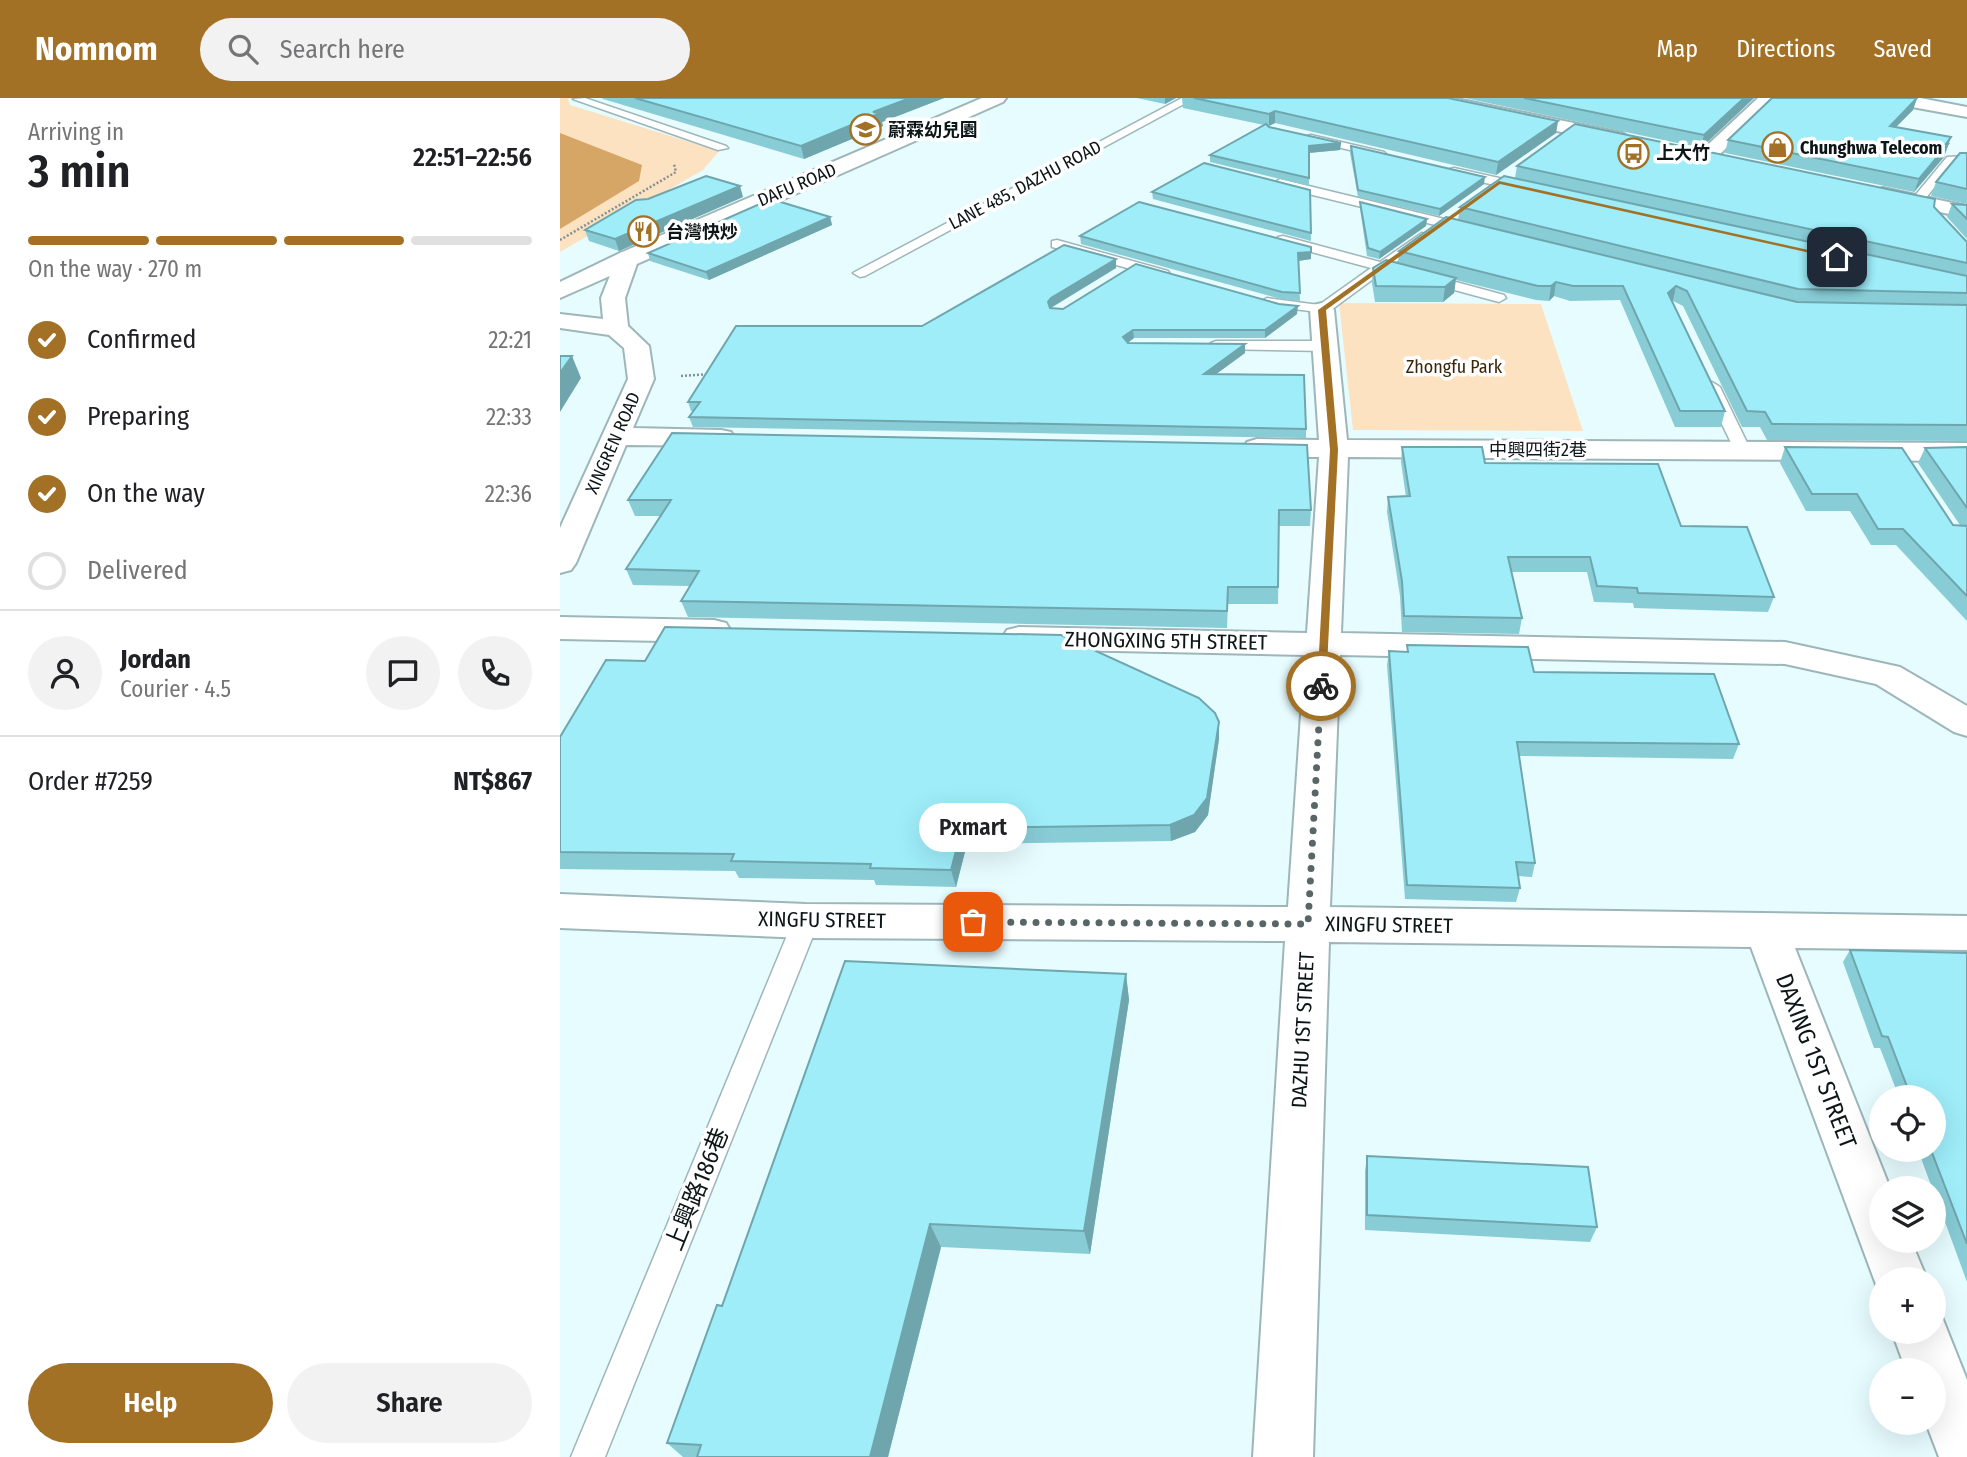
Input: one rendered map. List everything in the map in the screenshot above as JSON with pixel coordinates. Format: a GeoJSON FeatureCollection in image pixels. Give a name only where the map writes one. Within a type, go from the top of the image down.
{"type":"FeatureCollection","features":[{"type":"Feature","properties":{"kind":"street","name":"DAFU ROAD"},"geometry":{"type":"LineString","coordinates":[[560,291],[628,258],[997,98]]}},
{"type":"Feature","properties":{"kind":"street"},"geometry":{"type":"LineString","coordinates":[[1426,98],[1567,133],[1639,143]]}},
{"type":"Feature","properties":{"kind":"street"},"geometry":{"type":"LineString","coordinates":[[1732,163],[1699,156],[1768,98]]}},
{"type":"Feature","properties":{"kind":"street"},"geometry":{"type":"LineString","coordinates":[[1890,98],[1967,112]]}},
{"type":"Feature","properties":{"kind":"street"},"geometry":{"type":"LineString","coordinates":[[1864,190],[1917,201],[1939,213],[1967,212]]}},
{"type":"Feature","properties":{"kind":"street"},"geometry":{"type":"LineString","coordinates":[[560,321],[616,328],[613,298],[628,258]]}},
{"type":"Feature","properties":{"kind":"street","name":"XINGREN ROAD"},"geometry":{"type":"LineString","coordinates":[[560,563],[641,379],[636,346],[616,328]]}},
{"type":"Feature","properties":{"kind":"street","name":"DAZHU 1ST STREET"},"geometry":{"type":"LineString","coordinates":[[1283,1457],[1334,450],[1323,328]]}},
{"type":"Feature","properties":{"kind":"street"},"geometry":{"type":"LineString","coordinates":[[618,436],[742,439]]}},
{"type":"Feature","properties":{"kind":"street","name":"中興四街2巷"},"geometry":{"type":"LineString","coordinates":[[1224,448],[1743,451],[1905,462],[1967,452]]}},
{"type":"Feature","properties":{"kind":"street"},"geometry":{"type":"LineString","coordinates":[[560,628],[740,632]]}},
{"type":"Feature","properties":{"kind":"street","name":"ZHONGXING 5TH STREET"},"geometry":{"type":"LineString","coordinates":[[990,637],[1785,653],[1887,675],[1967,723]]}},
{"type":"Feature","properties":{"kind":"street","name":"XINGFU STREET"},"geometry":{"type":"LineString","coordinates":[[560,911],[806,921],[1308,924],[1967,933]]}},
{"type":"Feature","properties":{"kind":"street","name":"DAXING 1ST STREET"},"geometry":{"type":"LineString","coordinates":[[1766,930],[1869,1199]]}},
{"type":"Feature","properties":{"kind":"street"},"geometry":{"type":"LineString","coordinates":[[1925,1344],[1967,1454]]}},
{"type":"Feature","properties":{"kind":"lane","name":"LANE 485, DAZHU ROAD"},"geometry":{"type":"LineString","coordinates":[[860,273],[1191,98]]}},
{"type":"Feature","properties":{"kind":"lane"},"geometry":{"type":"LineString","coordinates":[[579,99],[722,148]]}},
{"type":"Feature","properties":{"kind":"lane"},"geometry":{"type":"LineString","coordinates":[[1300,135],[1393,157]]}},
{"type":"Feature","properties":{"kind":"lane"},"geometry":{"type":"LineString","coordinates":[[1917,201],[1951,159],[1967,160]]}},
{"type":"Feature","properties":{"kind":"lane"},"geometry":{"type":"LineString","coordinates":[[1493,186],[1519,168]]}},
{"type":"Feature","properties":{"kind":"lane"},"geometry":{"type":"LineString","coordinates":[[1446,170],[1493,186],[1539,191]]}},
{"type":"Feature","properties":{"kind":"lane"},"geometry":{"type":"LineString","coordinates":[[1269,180],[1448,218],[1483,232]]}},
{"type":"Feature","properties":{"kind":"lane"},"geometry":{"type":"LineString","coordinates":[[1202,346],[1323,328],[1382,267],[1448,218]]}},
{"type":"Feature","properties":{"kind":"lane"},"geometry":{"type":"LineString","coordinates":[[1274,238],[1499,298]]}},
{"type":"Feature","properties":{"kind":"lane"},"geometry":{"type":"LineString","coordinates":[[1057,244],[1174,276]]}},
{"type":"Feature","properties":{"kind":"lane"},"geometry":{"type":"LineString","coordinates":[[1113,279],[1135,266]]}},
{"type":"Feature","properties":{"kind":"lane"},"geometry":{"type":"LineString","coordinates":[[1254,299],[1280,306],[1323,328]]}},
{"type":"Feature","properties":{"kind":"lane"},"geometry":{"type":"LineString","coordinates":[[1702,367],[1743,451]]}},
{"type":"Feature","properties":{"kind":"lane","name":"上興路186巷"},"geometry":{"type":"LineString","coordinates":[[587,1457],[806,921]]}},
{"type":"Feature","properties":{"kind":"path"},"geometry":{"type":"LineString","coordinates":[[560,240],[676,172],[673,159]]}},
{"type":"Feature","properties":{"kind":"path"},"geometry":{"type":"LineString","coordinates":[[641,379],[721,374]]}},
{"type":"Feature","properties":{"kind":"green space"},"geometry":{"type":"Polygon","coordinates":[[[560,98],[571,98],[568,99],[570,105],[719,151],[703,170],[560,252],[560,98]]]}},
{"type":"Feature","properties":{"kind":"green space","name":"Zhongfu Park"},"geometry":{"type":"Polygon","coordinates":[[[1339,303],[1541,304],[1583,431],[1353,430],[1339,303]]]}},
{"type":"Feature","properties":{"kind":"shaded area"},"geometry":{"type":"Polygon","coordinates":[[[560,133],[642,165],[639,181],[560,229],[560,133]]]}},
{"type":"Feature","properties":{"kind":"building"},"geometry":{"type":"Polygon","coordinates":[[[635,98],[910,98],[801,146],[635,98]]]}},
{"type":"Feature","properties":{"kind":"building"},"geometry":{"type":"Polygon","coordinates":[[[1194,98],[1448,98],[1558,121],[1498,162],[1275,111],[1269,114],[1194,98]]]}},
{"type":"Feature","properties":{"kind":"building"},"geometry":{"type":"Polygon","coordinates":[[[1524,98],[1744,98],[1704,135],[1524,98]]]}},
{"type":"Feature","properties":{"kind":"building"},"geometry":{"type":"Polygon","coordinates":[[[1772,98],[1917,98],[1890,126],[1951,137],[1919,179],[1728,140],[1772,98]]]}},
{"type":"Feature","properties":{"kind":"building"},"geometry":{"type":"Polygon","coordinates":[[[1266,124],[1269,127],[1341,143],[1309,146],[1309,178],[1210,155],[1266,124]]]}},
{"type":"Feature","properties":{"kind":"building"},"geometry":{"type":"Polygon","coordinates":[[[1575,124],[1935,199],[1934,207],[1967,242],[1967,263],[1517,166],[1575,124]]]}},
{"type":"Feature","properties":{"kind":"building"},"geometry":{"type":"Polygon","coordinates":[[[1351,146],[1485,177],[1440,209],[1358,190],[1351,146]]]}},
{"type":"Feature","properties":{"kind":"building"},"geometry":{"type":"Polygon","coordinates":[[[1960,153],[1967,153],[1967,189],[1936,182],[1960,153]]]}},
{"type":"Feature","properties":{"kind":"building"},"geometry":{"type":"Polygon","coordinates":[[[1204,163],[1310,190],[1311,233],[1152,192],[1204,163]]]}},
{"type":"Feature","properties":{"kind":"building"},"geometry":{"type":"Polygon","coordinates":[[[706,176],[740,186],[615,239],[585,230],[636,200],[648,199],[706,176]]]}},
{"type":"Feature","properties":{"kind":"building"},"geometry":{"type":"Polygon","coordinates":[[[1504,176],[1967,276],[1967,293],[1798,289],[1460,207],[1504,176]]]}},
{"type":"Feature","properties":{"kind":"building"},"geometry":{"type":"Polygon","coordinates":[[[771,199],[830,217],[706,272],[648,253],[771,199]]]}},
{"type":"Feature","properties":{"kind":"building"},"geometry":{"type":"Polygon","coordinates":[[[1139,202],[1311,247],[1311,252],[1298,253],[1300,293],[1282,292],[1080,236],[1139,202]]]}},
{"type":"Feature","properties":{"kind":"building"},"geometry":{"type":"Polygon","coordinates":[[[1360,202],[1427,219],[1380,252],[1368,248],[1360,202]]]}},
{"type":"Feature","properties":{"kind":"building"},"geometry":{"type":"Polygon","coordinates":[[[1952,204],[1967,205],[1967,219],[1952,204]]]}},
{"type":"Feature","properties":{"kind":"building"},"geometry":{"type":"Polygon","coordinates":[[[1446,217],[1797,302],[1967,305],[1967,425],[1772,424],[1765,412],[1747,411],[1687,291],[1676,286],[1668,293],[1725,411],[1680,411],[1623,286],[1573,286],[1556,282],[1551,286],[1538,286],[1399,251],[1446,217]]]}},
{"type":"Feature","properties":{"kind":"building"},"geometry":{"type":"Polygon","coordinates":[[[1064,245],[1116,259],[1051,298],[1048,302],[1050,308],[1063,309],[1136,264],[1279,304],[1298,306],[1265,330],[1133,330],[1123,337],[1128,343],[1245,344],[1204,374],[1304,375],[1306,429],[689,417],[700,402],[688,402],[736,326],[922,326],[1064,245]]]}},
{"type":"Feature","properties":{"kind":"building"},"geometry":{"type":"Polygon","coordinates":[[[1386,260],[1456,278],[1445,287],[1376,286],[1373,268],[1386,260]]]}},
{"type":"Feature","properties":{"kind":"building"},"geometry":{"type":"Polygon","coordinates":[[[560,356],[572,356],[560,373],[560,356]]]}},
{"type":"Feature","properties":{"kind":"building"},"geometry":{"type":"Polygon","coordinates":[[[672,433],[1307,445],[1311,510],[1279,510],[1278,587],[1228,587],[1227,611],[681,601],[699,571],[626,569],[671,500],[628,500],[672,433]]]}},
{"type":"Feature","properties":{"kind":"building"},"geometry":{"type":"Polygon","coordinates":[[[1402,447],[1482,447],[1485,463],[1658,464],[1681,526],[1747,527],[1774,597],[1638,593],[1637,588],[1597,586],[1590,557],[1508,557],[1522,618],[1404,616],[1402,581],[1388,497],[1410,496],[1402,447]]]}},
{"type":"Feature","properties":{"kind":"building"},"geometry":{"type":"Polygon","coordinates":[[[1785,447],[1902,448],[1953,525],[1967,526],[1967,596],[1903,529],[1878,529],[1857,494],[1812,494],[1785,447]]]}},
{"type":"Feature","properties":{"kind":"building"},"geometry":{"type":"Polygon","coordinates":[[[1967,447],[1967,508],[1925,448],[1967,447]]]}},
{"type":"Feature","properties":{"kind":"building"},"geometry":{"type":"Polygon","coordinates":[[[665,627],[1061,635],[1199,698],[1215,713],[1219,722],[1207,798],[1194,815],[1170,825],[962,828],[951,870],[870,868],[871,864],[731,861],[734,854],[560,852],[560,737],[606,660],[645,661],[665,627]]]}},
{"type":"Feature","properties":{"kind":"building"},"geometry":{"type":"Polygon","coordinates":[[[1407,645],[1528,647],[1534,672],[1714,674],[1739,744],[1517,742],[1535,863],[1516,862],[1520,888],[1407,885],[1389,651],[1408,652],[1407,645]]]}},
{"type":"Feature","properties":{"kind":"building"},"geometry":{"type":"Polygon","coordinates":[[[1850,950],[1967,953],[1967,1244],[1946,1189],[1946,1176],[1941,1176],[1936,1162],[1946,1162],[1946,1085],[1906,1085],[1888,1037],[1882,1036],[1850,950]]]}},
{"type":"Feature","properties":{"kind":"building"},"geometry":{"type":"Polygon","coordinates":[[[845,961],[1126,974],[1084,1231],[930,1224],[870,1457],[697,1457],[701,1445],[667,1443],[717,1305],[722,1306],[845,961]]]}},
{"type":"Feature","properties":{"kind":"building"},"geometry":{"type":"Polygon","coordinates":[[[1367,1156],[1588,1167],[1597,1227],[1367,1215],[1367,1156]]]}},
{"type":"Feature","properties":{"kind":"way so far"},"geometry":{"type":"LineString","coordinates":[[973,922],[1308,924],[1321,686]]}},
{"type":"Feature","properties":{"kind":"place","name":"蔚霖幼兒園"},"geometry":{"type":"Point","coordinates":[865,130]}},
{"type":"Feature","properties":{"kind":"place","name":"Chunghwa Telecom"},"geometry":{"type":"Point","coordinates":[1777,148]}},
{"type":"Feature","properties":{"kind":"place","name":"上大竹"},"geometry":{"type":"Point","coordinates":[1633,153]}},
{"type":"Feature","properties":{"kind":"place","name":"台灣快炒"},"geometry":{"type":"Point","coordinates":[643,232]}},
{"type":"Feature","properties":{"kind":"place","name":"Pxmart"},"geometry":{"type":"Point","coordinates":[973,922]}},
{"type":"Feature","properties":{"kind":"route"},"geometry":{"type":"LineString","coordinates":[[1321,686],[1334,450],[1322,310],[1499,182],[1837,257]]}}]}
